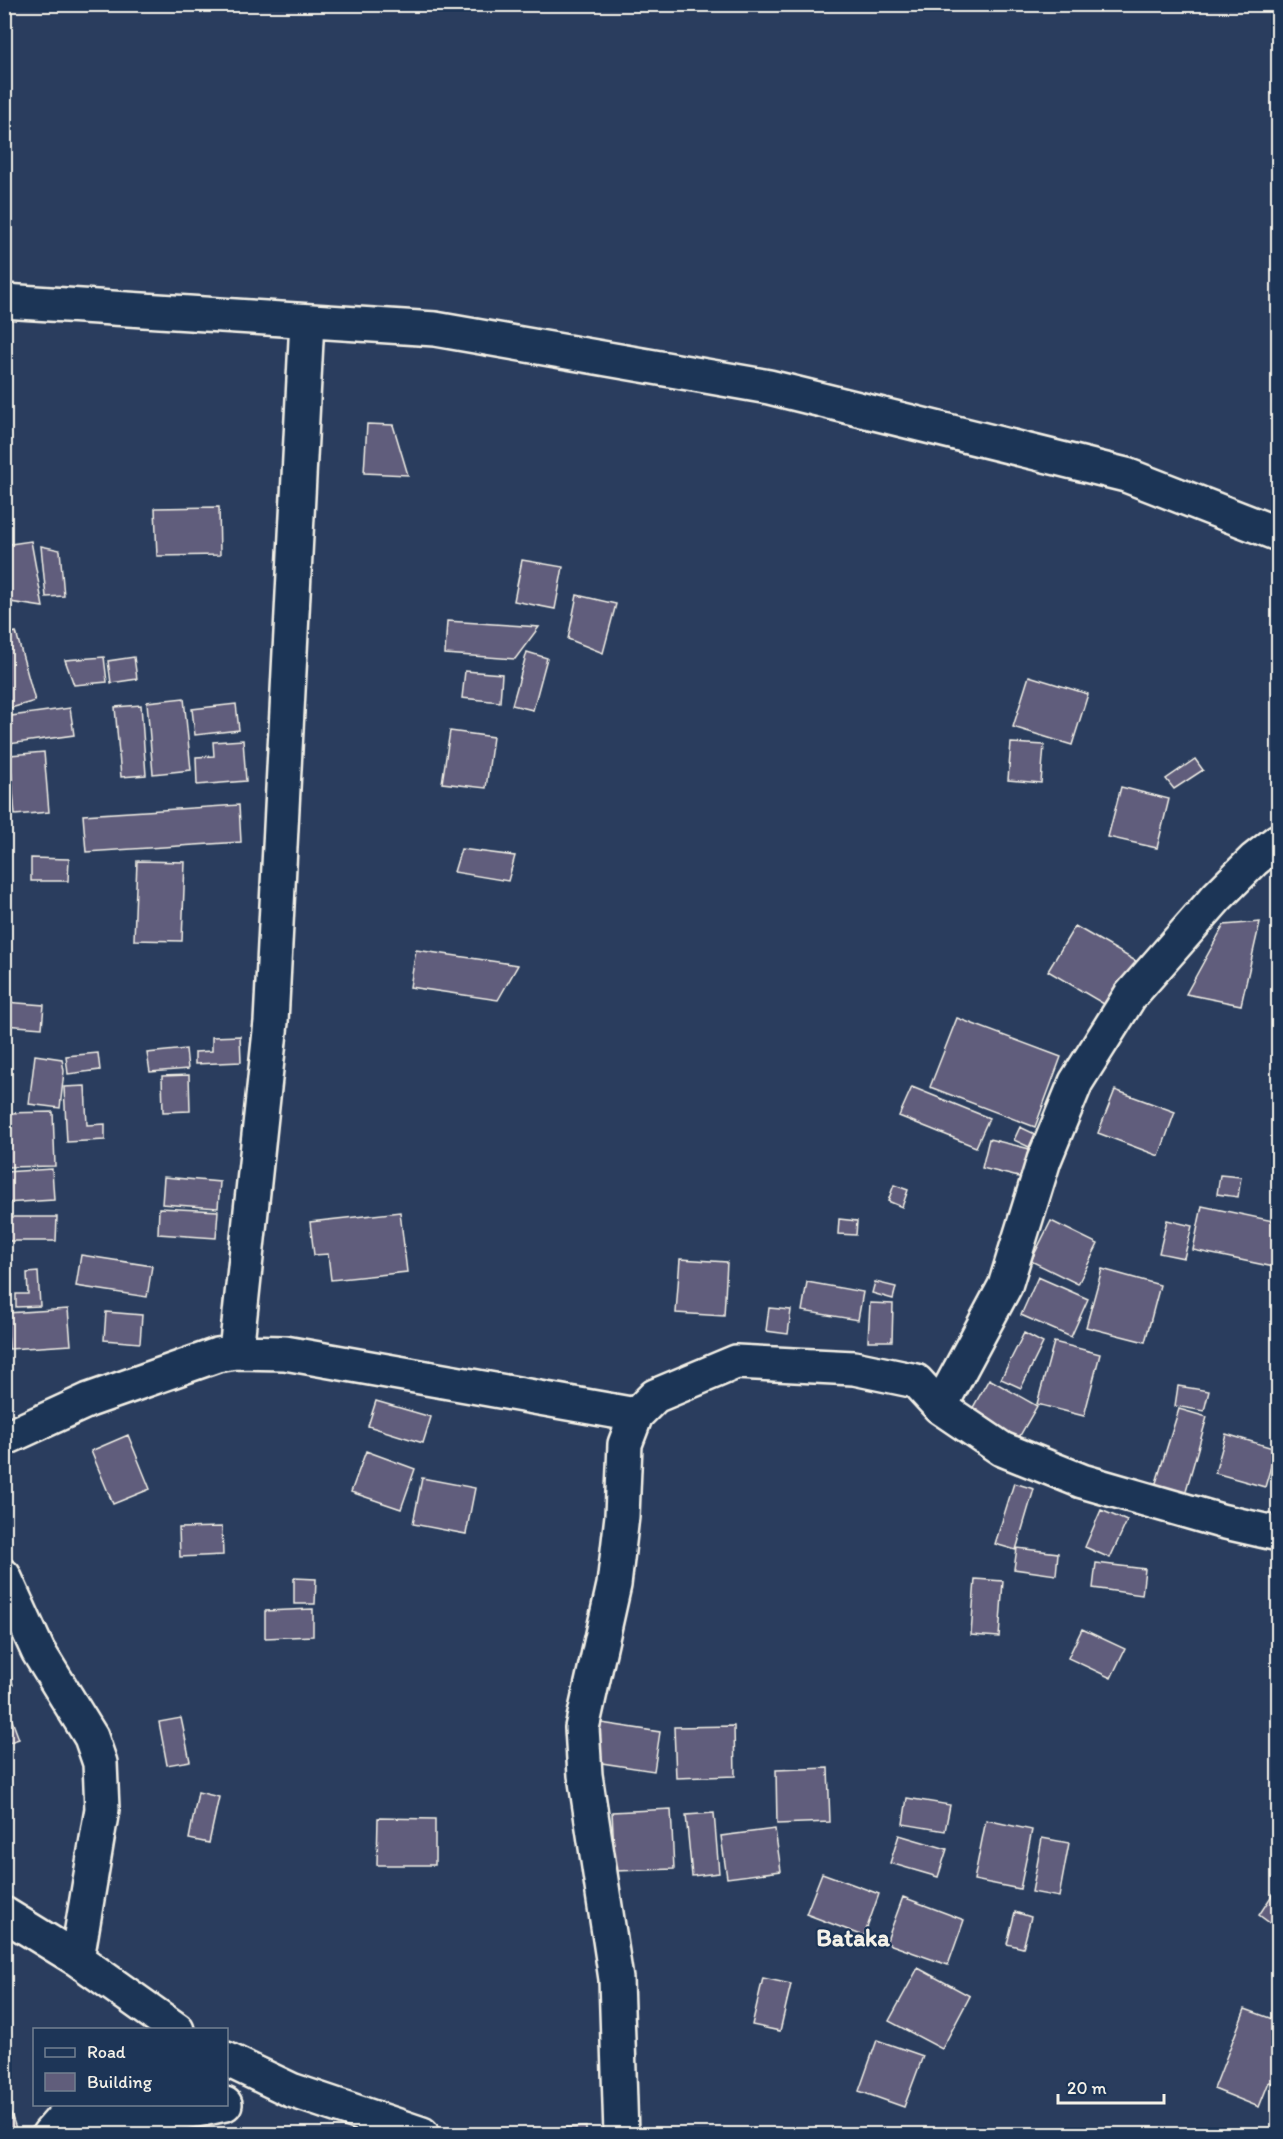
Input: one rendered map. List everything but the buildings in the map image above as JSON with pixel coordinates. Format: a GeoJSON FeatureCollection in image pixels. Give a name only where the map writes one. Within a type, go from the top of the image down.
{"type":"FeatureCollection","features":[{"type":"Feature","properties":{"kind":"street"},"geometry":{"type":"LineString","coordinates":[[4,301],[435,328],[769,387],[1126,475],[1278,534]]}},
{"type":"Feature","properties":{"kind":"street"},"geometry":{"type":"LineString","coordinates":[[236,1352],[271,1022],[308,321]]}},
{"type":"Feature","properties":{"kind":"street"},"geometry":{"type":"LineString","coordinates":[[940,1407],[1005,1286],[1044,1160],[1076,1082],[1130,996],[1217,897],[1254,860],[1278,841]]}},
{"type":"Feature","properties":{"kind":"street"},"geometry":{"type":"LineString","coordinates":[[4,1439],[89,1400],[217,1355],[236,1352],[285,1353],[636,1415]]}},
{"type":"Feature","properties":{"kind":"street"},"geometry":{"type":"LineString","coordinates":[[621,2134],[616,1979],[585,1775],[582,1728],[614,1585],[622,1516],[625,1444],[636,1415],[655,1396],[736,1362],[854,1368],[885,1374],[915,1381],[940,1407],[1002,1449],[1082,1481],[1221,1521],[1278,1534]]}},
{"type":"Feature","properties":{"kind":"street"},"geometry":{"type":"LineString","coordinates":[[4,1576],[38,1651],[91,1737],[100,1763],[102,1809],[77,1959]]}},
{"type":"Feature","properties":{"kind":"street"},"geometry":{"type":"LineString","coordinates":[[4,1914],[77,1959],[174,2028]]}},
{"type":"Feature","properties":{"kind":"street"},"geometry":{"type":"LineString","coordinates":[[228,2060],[291,2090],[423,2134]]}},
{"type":"Feature","properties":{"kind":"street"},"geometry":{"type":"LineString","coordinates":[[228,2104],[291,2090]]}},
{"type":"Feature","properties":{"kind":"street"},"geometry":{"type":"LineString","coordinates":[[49,2134],[71,2109],[113,2116],[180,2115],[218,2106]]}},
{"type":"Feature","properties":{"kind":"district","name":"Bataka"},"geometry":{"type":"Point","coordinates":[853,1938]}}]}
